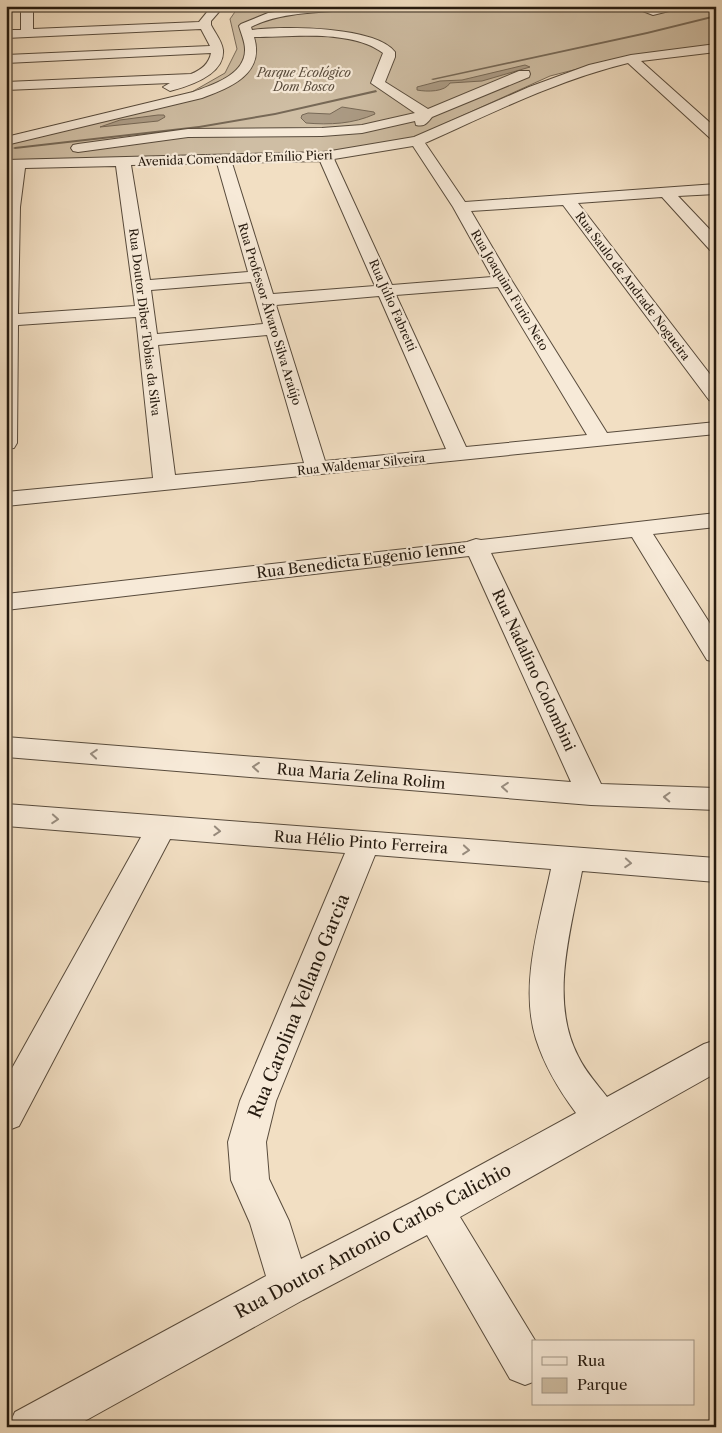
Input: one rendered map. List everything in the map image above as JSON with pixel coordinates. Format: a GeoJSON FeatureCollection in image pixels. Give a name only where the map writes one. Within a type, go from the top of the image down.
{"type":"FeatureCollection","features":[{"type":"Feature","properties":{"kind":"street"},"geometry":{"type":"LineString","coordinates":[[6,128],[149,94],[197,77],[209,69],[216,60],[217,49],[205,25],[208,16],[218,6]]}},
{"type":"Feature","properties":{"kind":"street"},"geometry":{"type":"LineString","coordinates":[[6,141],[197,96],[232,80],[246,67],[251,49],[245,26],[250,22],[262,18],[363,6]]}},
{"type":"Feature","properties":{"kind":"street"},"geometry":{"type":"LineString","coordinates":[[635,6],[653,12],[677,6]]}},
{"type":"Feature","properties":{"kind":"street"},"geometry":{"type":"LineString","coordinates":[[13,11],[27,8],[28,33]]}},
{"type":"Feature","properties":{"kind":"street"},"geometry":{"type":"LineString","coordinates":[[6,34],[205,25]]}},
{"type":"Feature","properties":{"kind":"street"},"geometry":{"type":"LineString","coordinates":[[246,33],[339,36],[368,40],[378,44],[389,52],[389,57],[378,83],[426,114]]}},
{"type":"Feature","properties":{"kind":"street"},"geometry":{"type":"LineString","coordinates":[[6,59],[217,49]]}},
{"type":"Feature","properties":{"kind":"street","name":"Avenida Comendador Emílio Pieri"},"geometry":{"type":"LineString","coordinates":[[10,160],[123,162],[325,156],[422,139],[534,90],[592,68],[631,59],[713,51]]}},
{"type":"Feature","properties":{"kind":"street"},"geometry":{"type":"LineString","coordinates":[[631,59],[716,136]]}},
{"type":"Feature","properties":{"kind":"street"},"geometry":{"type":"LineString","coordinates":[[6,443],[10,160],[41,153],[188,133],[322,132],[362,129],[426,114],[535,70]]}},
{"type":"Feature","properties":{"kind":"street"},"geometry":{"type":"LineString","coordinates":[[6,86],[197,77]]}},
{"type":"Feature","properties":{"kind":"street"},"geometry":{"type":"LineString","coordinates":[[422,139],[419,126],[426,114]]}},
{"type":"Feature","properties":{"kind":"street","name":"Rua Joaquim Furio Neto"},"geometry":{"type":"LineString","coordinates":[[422,139],[503,281],[600,440]]}},
{"type":"Feature","properties":{"kind":"street","name":"Rua Júlio Fabretti"},"geometry":{"type":"LineString","coordinates":[[325,156],[459,454]]}},
{"type":"Feature","properties":{"kind":"street","name":"Rua Professor Álvaro Silva Araújo"},"geometry":{"type":"LineString","coordinates":[[223,159],[316,468]]}},
{"type":"Feature","properties":{"kind":"street","name":"Rua Doutor Diber Tobias da Silva"},"geometry":{"type":"LineString","coordinates":[[123,162],[142,286],[165,483]]}},
{"type":"Feature","properties":{"kind":"street"},"geometry":{"type":"LineString","coordinates":[[461,208],[716,189]]}},
{"type":"Feature","properties":{"kind":"street"},"geometry":{"type":"LineString","coordinates":[[666,193],[716,246]]}},
{"type":"Feature","properties":{"kind":"street","name":"Rua Saulo de Andrade Nogueira"},"geometry":{"type":"LineString","coordinates":[[568,201],[716,396]]}},
{"type":"Feature","properties":{"kind":"street"},"geometry":{"type":"LineString","coordinates":[[142,286],[258,276]]}},
{"type":"Feature","properties":{"kind":"street"},"geometry":{"type":"LineString","coordinates":[[265,300],[503,281]]}},
{"type":"Feature","properties":{"kind":"street"},"geometry":{"type":"LineString","coordinates":[[9,320],[144,311]]}},
{"type":"Feature","properties":{"kind":"street"},"geometry":{"type":"LineString","coordinates":[[149,340],[274,329]]}},
{"type":"Feature","properties":{"kind":"street","name":"Rua Waldemar Silveira"},"geometry":{"type":"LineString","coordinates":[[6,499],[716,428]]}},
{"type":"Feature","properties":{"kind":"street","name":"Rua Benedicta Eugenio Ienne"},"geometry":{"type":"LineString","coordinates":[[6,602],[476,546],[716,520]]}},
{"type":"Feature","properties":{"kind":"street"},"geometry":{"type":"LineString","coordinates":[[638,528],[716,654]]}},
{"type":"Feature","properties":{"kind":"street","name":"Rua Nadalino Colombini"},"geometry":{"type":"LineString","coordinates":[[476,546],[591,794]]}},
{"type":"Feature","properties":{"kind":"street","name":"Rua Maria Zelina Rolim"},"geometry":{"type":"LineString","coordinates":[[6,747],[591,794],[716,799]]}},
{"type":"Feature","properties":{"kind":"street","name":"Rua Hélio Pinto Ferreira"},"geometry":{"type":"LineString","coordinates":[[6,815],[716,870]]}},
{"type":"Feature","properties":{"kind":"street"},"geometry":{"type":"LineString","coordinates":[[6,1114],[161,827]]}},
{"type":"Feature","properties":{"kind":"street","name":"Rua Carolina Vellano Garcia"},"geometry":{"type":"LineString","coordinates":[[289,1286],[269,1221],[250,1180],[247,1142],[258,1101],[365,842]]}},
{"type":"Feature","properties":{"kind":"street"},"geometry":{"type":"LineString","coordinates":[[569,859],[546,981],[547,1006],[551,1031],[562,1061],[601,1118]]}},
{"type":"Feature","properties":{"kind":"street","name":"Rua Doutor Antonio Carlos Calichio"},"geometry":{"type":"LineString","coordinates":[[30,1427],[289,1286],[434,1211],[716,1055]]}},
{"type":"Feature","properties":{"kind":"street"},"geometry":{"type":"LineString","coordinates":[[434,1211],[525,1364]]}},
{"type":"Feature","properties":{"kind":"green space","name":"Parque Ecológico Dom Bosco"},"geometry":{"type":"Polygon","coordinates":[[[247,6],[716,6],[716,47],[593,65],[550,76],[413,138],[353,149],[289,154],[6,160],[6,137],[190,93],[225,73],[237,49],[230,19],[237,9],[247,6]]]}},
{"type":"Feature","properties":{"kind":"shaded area"},"geometry":{"type":"Polygon","coordinates":[[[525,65],[530,67],[482,81],[450,83],[448,86],[435,91],[417,90],[417,87],[440,81],[462,80],[525,65]]]}},
{"type":"Feature","properties":{"kind":"shaded area"},"geometry":{"type":"Polygon","coordinates":[[[342,107],[374,112],[375,114],[350,122],[333,124],[306,123],[301,118],[302,115],[308,113],[330,114],[342,107]]]}},
{"type":"Feature","properties":{"kind":"shaded area"},"geometry":{"type":"Polygon","coordinates":[[[164,115],[165,117],[158,121],[100,127],[120,120],[164,115]]]}},
{"type":"Feature","properties":{"kind":"waterway"},"geometry":{"type":"LineString","coordinates":[[433,79],[647,33],[716,16]]}},
{"type":"Feature","properties":{"kind":"waterway"},"geometry":{"type":"LineString","coordinates":[[15,148],[199,127],[275,114],[376,91]]}}]}
